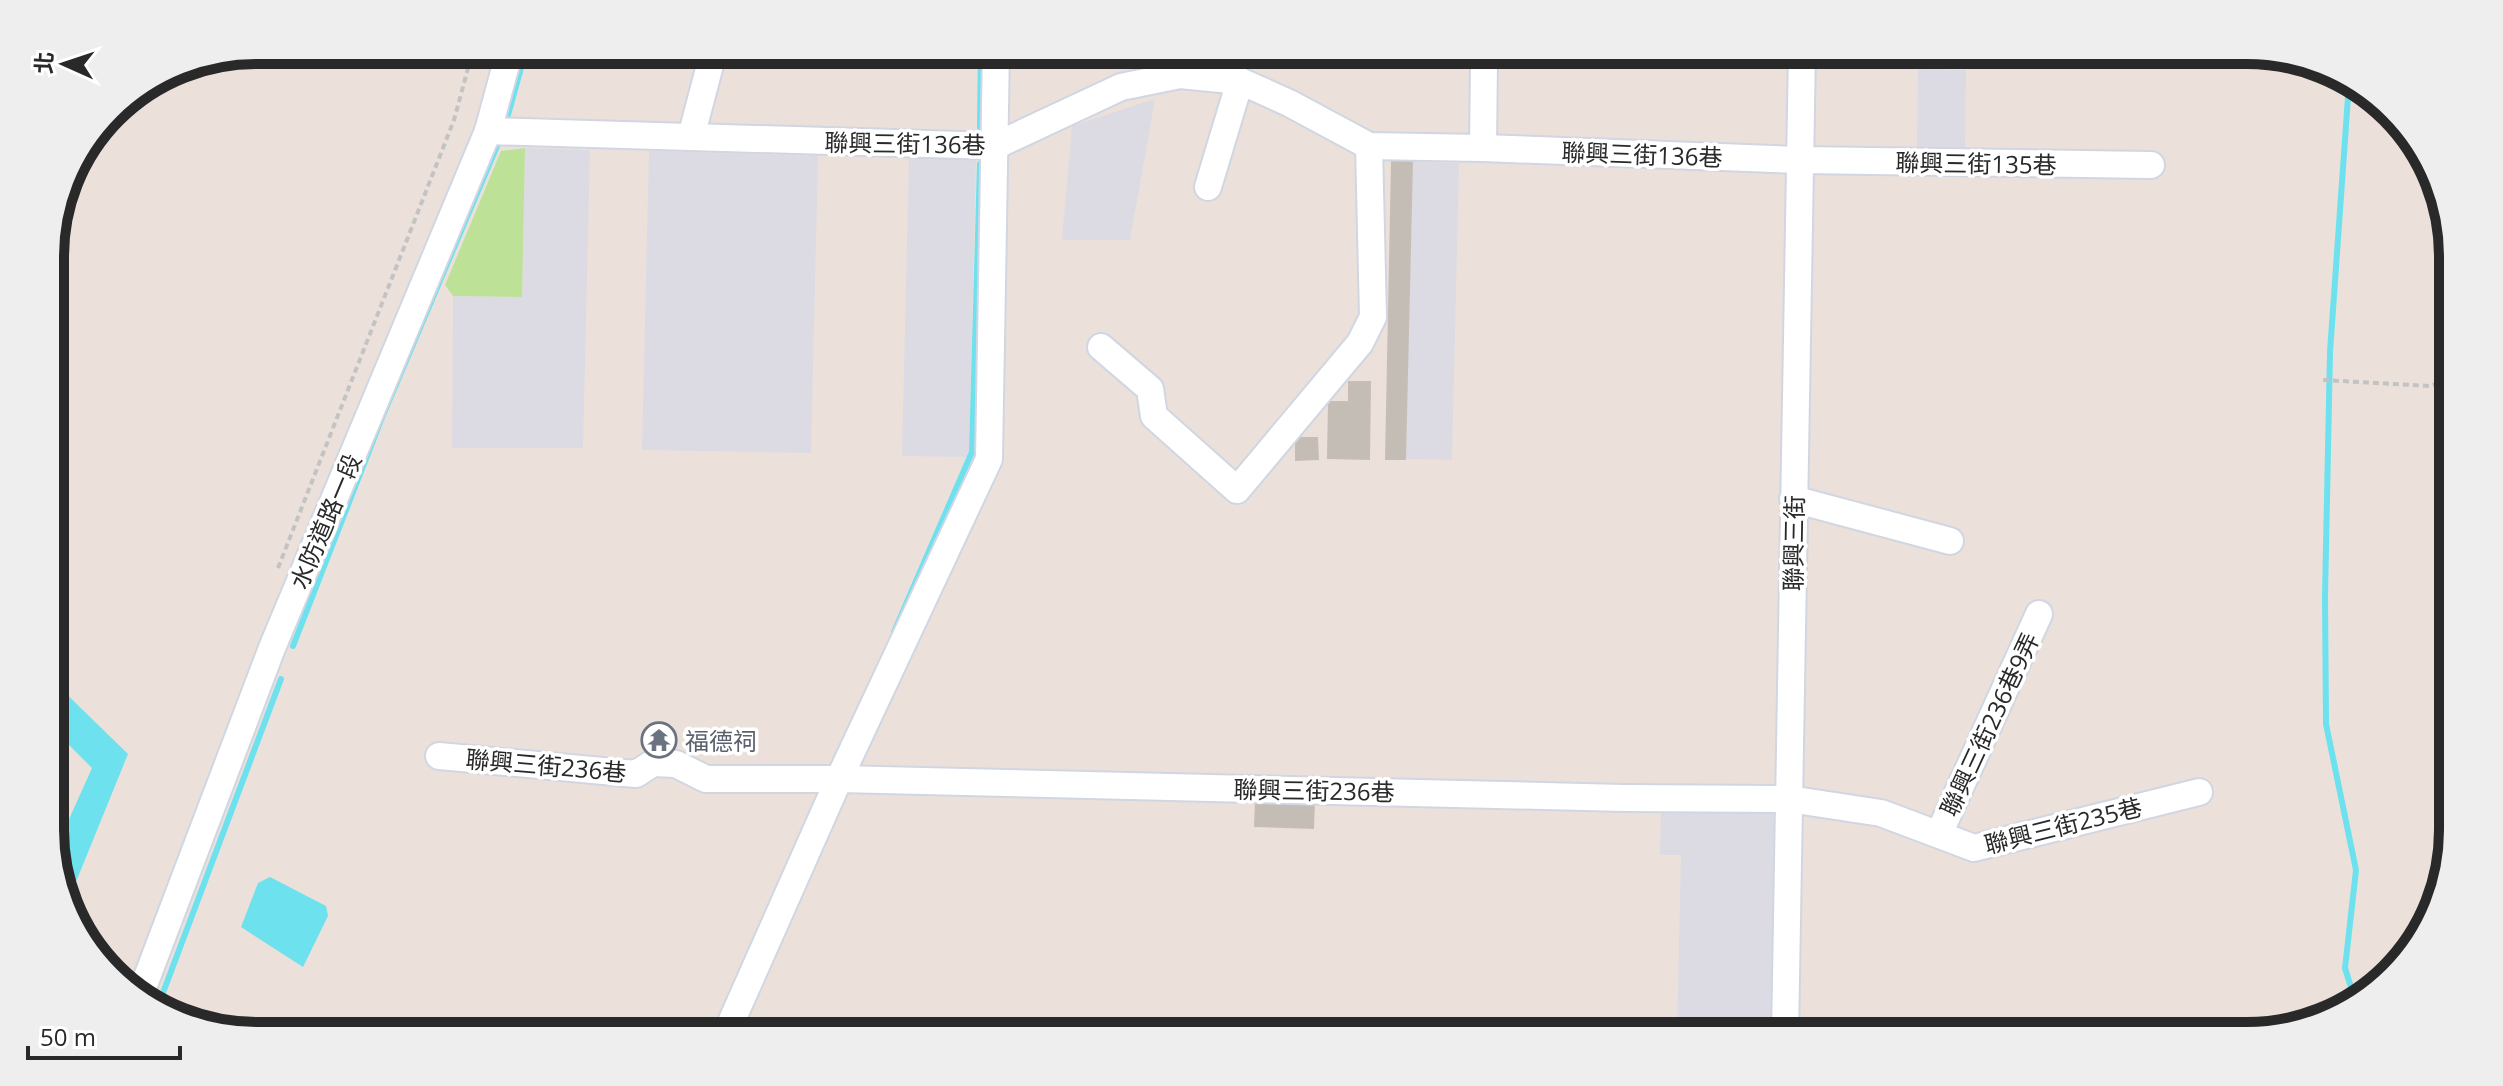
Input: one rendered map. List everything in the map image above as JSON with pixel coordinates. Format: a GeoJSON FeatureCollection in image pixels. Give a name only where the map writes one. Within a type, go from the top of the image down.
{"type":"FeatureCollection","features":[{"type":"Feature","properties":{"kind":"street","name":"水防道路一段"},"geometry":{"type":"LineString","coordinates":[[144,985],[272,648],[488,131],[506,64]]}},
{"type":"Feature","properties":{"kind":"street"},"geometry":{"type":"LineString","coordinates":[[691,137],[710,64]]}},
{"type":"Feature","properties":{"kind":"street"},"geometry":{"type":"LineString","coordinates":[[731,1022],[839,779],[989,459],[996,64]]}},
{"type":"Feature","properties":{"kind":"street"},"geometry":{"type":"LineString","coordinates":[[1483,148],[1484,64]]}},
{"type":"Feature","properties":{"kind":"street","name":"聯興三街"},"geometry":{"type":"LineString","coordinates":[[1785,1022],[1802,64]]}},
{"type":"Feature","properties":{"kind":"street","name":"聯興三街136巷"},"geometry":{"type":"LineString","coordinates":[[488,131],[995,146],[1121,87],[1180,75],[1240,81],[1289,103],[1369,146],[1800,160]]}},
{"type":"Feature","properties":{"kind":"street"},"geometry":{"type":"LineString","coordinates":[[1208,187],[1240,81]]}},
{"type":"Feature","properties":{"kind":"street"},"geometry":{"type":"LineString","coordinates":[[1101,347],[1150,389],[1154,416],[1237,490],[1360,343],[1373,317],[1369,146]]}},
{"type":"Feature","properties":{"kind":"street","name":"聯興三街135巷"},"geometry":{"type":"LineString","coordinates":[[1800,160],[2151,165]]}},
{"type":"Feature","properties":{"kind":"street"},"geometry":{"type":"LineString","coordinates":[[1793,499],[1950,541]]}},
{"type":"Feature","properties":{"kind":"street","name":"聯興三街236巷9弄"},"geometry":{"type":"LineString","coordinates":[[1939,834],[2039,614]]}},
{"type":"Feature","properties":{"kind":"street","name":"聯興三街236巷"},"geometry":{"type":"LineString","coordinates":[[439,756],[636,774],[653,763],[676,764],[706,779],[839,779],[1624,798],[1789,799]]}},
{"type":"Feature","properties":{"kind":"street","name":"聯興三街235巷"},"geometry":{"type":"LineString","coordinates":[[1789,799],[1881,813],[1974,848],[2199,792]]}},
{"type":"Feature","properties":{"kind":"path"},"geometry":{"type":"LineString","coordinates":[[2323,380],[2430,386],[2439,383]]}},
{"type":"Feature","properties":{"kind":"shaded area"},"geometry":{"type":"Polygon","coordinates":[[[1918,69],[1966,70],[1965,149],[1917,148],[1918,69]]]}},
{"type":"Feature","properties":{"kind":"shaded area"},"geometry":{"type":"Polygon","coordinates":[[[1155,99],[1130,240],[1062,240],[1072,126],[1155,99]]]}},
{"type":"Feature","properties":{"kind":"shaded area"},"geometry":{"type":"Polygon","coordinates":[[[525,148],[590,150],[583,448],[452,448],[453,296],[522,297],[525,148]]]}},
{"type":"Feature","properties":{"kind":"shaded area"},"geometry":{"type":"Polygon","coordinates":[[[649,151],[818,156],[811,453],[642,450],[649,151]]]}},
{"type":"Feature","properties":{"kind":"shaded area"},"geometry":{"type":"Polygon","coordinates":[[[909,158],[976,159],[969,457],[902,456],[909,158]]]}},
{"type":"Feature","properties":{"kind":"shaded area"},"geometry":{"type":"Polygon","coordinates":[[[1412,162],[1459,163],[1452,460],[1405,459],[1412,162]]]}},
{"type":"Feature","properties":{"kind":"shaded area"},"geometry":{"type":"Polygon","coordinates":[[[1661,809],[1778,811],[1774,1022],[1677,1022],[1681,855],[1660,855],[1661,809]]]}},
{"type":"Feature","properties":{"kind":"green space"},"geometry":{"type":"Polygon","coordinates":[[[525,148],[522,297],[453,296],[445,285],[501,151],[525,148]]]}},
{"type":"Feature","properties":{"kind":"water"},"geometry":{"type":"Polygon","coordinates":[[[111,130],[110,137],[96,149],[111,130]]]}},
{"type":"Feature","properties":{"kind":"water"},"geometry":{"type":"Polygon","coordinates":[[[64,692],[128,754],[74,888],[64,830],[92,768],[64,740],[64,692]]]}},
{"type":"Feature","properties":{"kind":"water"},"geometry":{"type":"Polygon","coordinates":[[[270,877],[326,906],[328,916],[303,967],[241,927],[258,883],[270,877]]]}},
{"type":"Feature","properties":{"kind":"building"},"geometry":{"type":"Polygon","coordinates":[[[1392,161],[1412,162],[1405,459],[1386,459],[1392,161]]]}},
{"type":"Feature","properties":{"kind":"building"},"geometry":{"type":"Polygon","coordinates":[[[1349,382],[1370,382],[1369,459],[1328,458],[1329,402],[1349,402],[1349,382]]]}},
{"type":"Feature","properties":{"kind":"building"},"geometry":{"type":"Polygon","coordinates":[[[1296,438],[1317,438],[1318,459],[1296,460],[1296,438]]]}},
{"type":"Feature","properties":{"kind":"building","name":"福德祠"},"geometry":{"type":"Polygon","coordinates":[[[651,731],[671,738],[667,749],[648,742],[651,731]]]}},
{"type":"Feature","properties":{"kind":"building"},"geometry":{"type":"Polygon","coordinates":[[[1256,800],[1314,802],[1313,828],[1255,826],[1256,800]]]}},
{"type":"Feature","properties":{"kind":"waterway"},"geometry":{"type":"LineString","coordinates":[[508,115],[522,64]]}},
{"type":"Feature","properties":{"kind":"waterway"},"geometry":{"type":"LineString","coordinates":[[980,127],[981,64]]}},
{"type":"Feature","properties":{"kind":"waterway"},"geometry":{"type":"LineString","coordinates":[[2348,94],[2330,352],[2325,596],[2326,724],[2356,870],[2345,968],[2352,990]]}},
{"type":"Feature","properties":{"kind":"waterway"},"geometry":{"type":"LineString","coordinates":[[293,646],[383,415],[500,139]]}},
{"type":"Feature","properties":{"kind":"waterway"},"geometry":{"type":"LineString","coordinates":[[894,632],[972,452],[980,164]]}},
{"type":"Feature","properties":{"kind":"waterway"},"geometry":{"type":"LineString","coordinates":[[161,997],[281,679]]}},
{"type":"Feature","properties":{"kind":"place","name":"福德祠"},"geometry":{"type":"Point","coordinates":[659,740]}}]}
